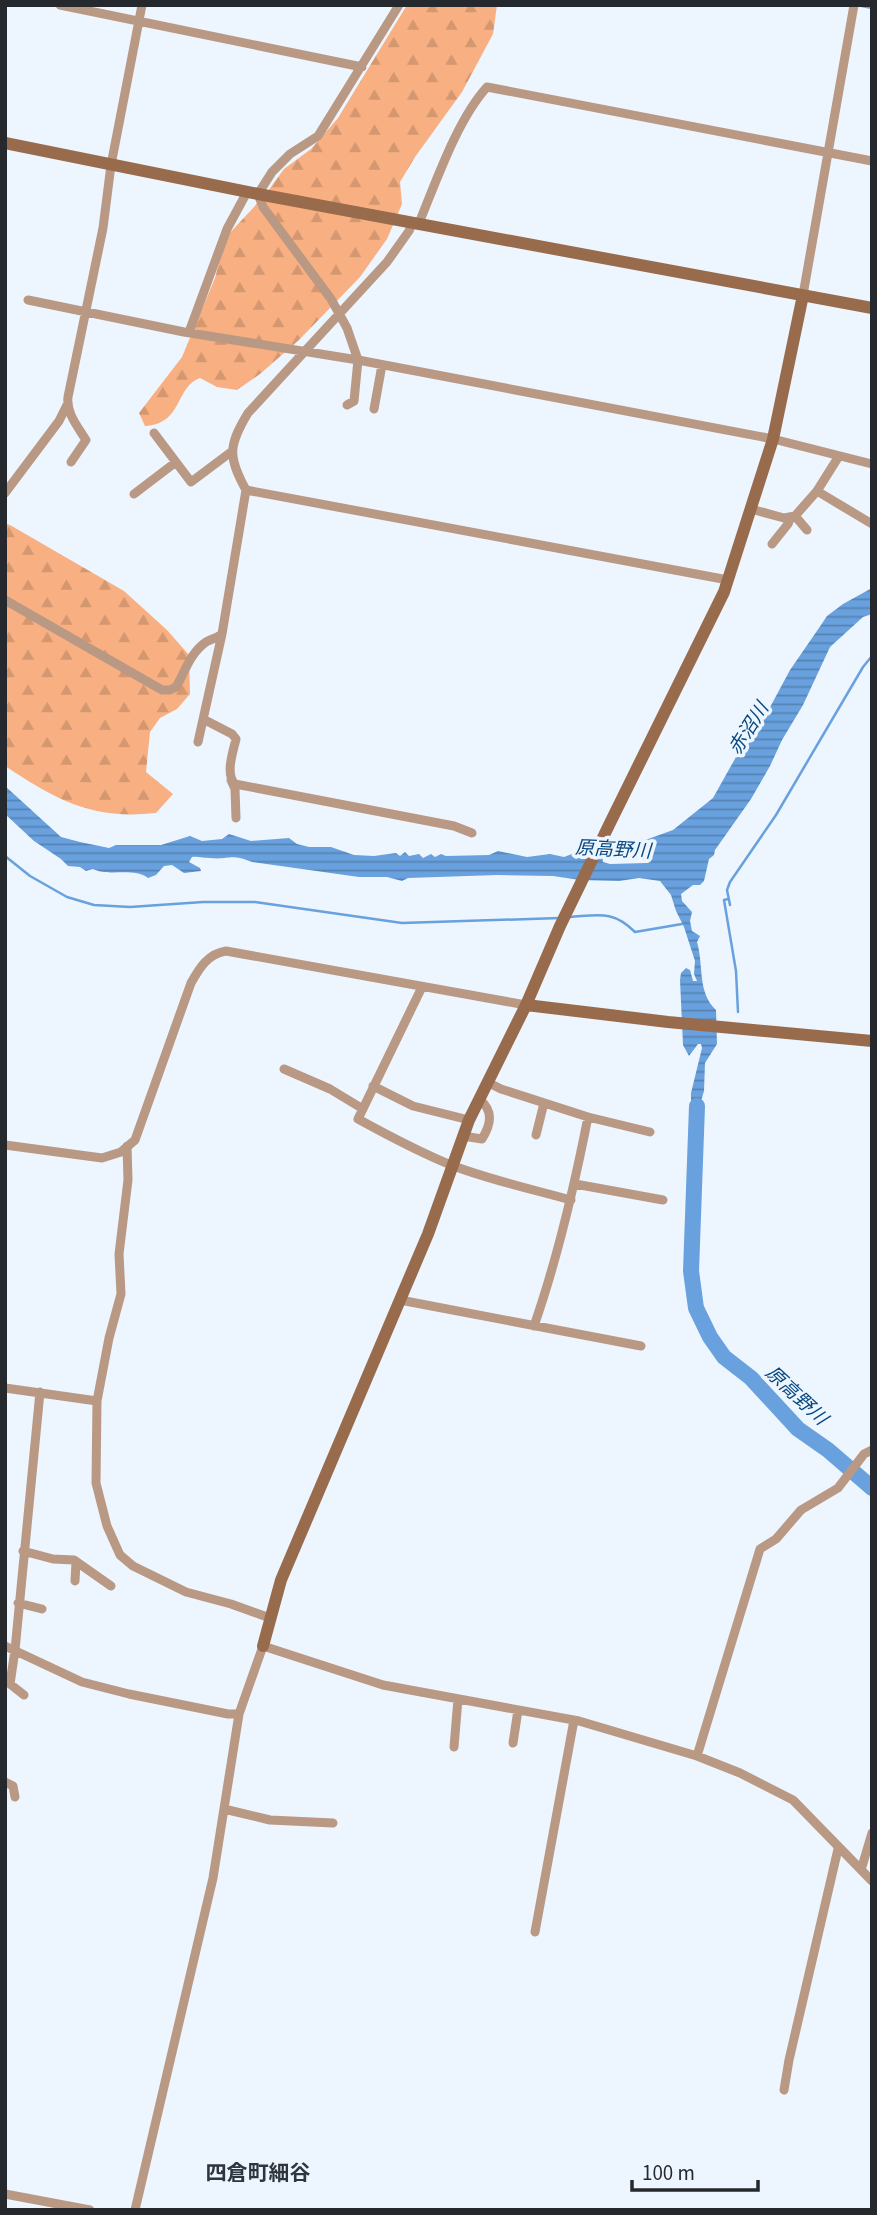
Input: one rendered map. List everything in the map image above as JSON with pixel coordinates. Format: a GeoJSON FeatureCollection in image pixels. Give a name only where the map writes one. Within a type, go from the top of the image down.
{"type":"FeatureCollection","features":[{"type":"Feature","properties":{"kind":"street"},"geometry":{"type":"LineString","coordinates":[[60,5],[362,67]]}},
{"type":"Feature","properties":{"kind":"street"},"geometry":{"type":"LineString","coordinates":[[5,493],[59,421],[66,405],[103,228],[111,165],[142,5]]}},
{"type":"Feature","properties":{"kind":"street"},"geometry":{"type":"LineString","coordinates":[[189,332],[226,229],[252,193],[272,172],[290,154],[318,136],[399,5]]}},
{"type":"Feature","properties":{"kind":"street"},"geometry":{"type":"LineString","coordinates":[[135,2210],[213,1878],[239,1714],[263,1646],[281,1580],[428,1234],[468,1120],[526,1005],[560,926],[728,580],[773,439],[830,152],[854,5]]}},
{"type":"Feature","properties":{"kind":"street"},"geometry":{"type":"LineString","coordinates":[[198,742],[222,634],[246,490],[231,452],[234,440],[248,413],[387,262],[416,223],[456,138],[487,87],[872,161]]}},
{"type":"Feature","properties":{"kind":"street"},"geometry":{"type":"LineString","coordinates":[[5,143],[252,193],[872,308]]}},
{"type":"Feature","properties":{"kind":"street"},"geometry":{"type":"LineString","coordinates":[[252,193],[340,314],[358,360],[354,401],[347,405]]}},
{"type":"Feature","properties":{"kind":"street"},"geometry":{"type":"LineString","coordinates":[[28,300],[773,439],[872,464]]}},
{"type":"Feature","properties":{"kind":"street"},"geometry":{"type":"LineString","coordinates":[[374,409],[382,365]]}},
{"type":"Feature","properties":{"kind":"street"},"geometry":{"type":"LineString","coordinates":[[66,405],[86,440],[71,461]]}},
{"type":"Feature","properties":{"kind":"street"},"geometry":{"type":"LineString","coordinates":[[154,433],[191,482],[231,452]]}},
{"type":"Feature","properties":{"kind":"street"},"geometry":{"type":"LineString","coordinates":[[772,544],[792,517],[817,491],[839,456]]}},
{"type":"Feature","properties":{"kind":"street"},"geometry":{"type":"LineString","coordinates":[[134,494],[176,462]]}},
{"type":"Feature","properties":{"kind":"street"},"geometry":{"type":"LineString","coordinates":[[246,490],[728,580]]}},
{"type":"Feature","properties":{"kind":"street"},"geometry":{"type":"LineString","coordinates":[[817,491],[872,524]]}},
{"type":"Feature","properties":{"kind":"street"},"geometry":{"type":"LineString","coordinates":[[751,509],[792,517],[807,530]]}},
{"type":"Feature","properties":{"kind":"street"},"geometry":{"type":"LineString","coordinates":[[5,600],[162,690],[176,687],[196,651],[222,634]]}},
{"type":"Feature","properties":{"kind":"street"},"geometry":{"type":"LineString","coordinates":[[203,719],[232,734],[236,739],[230,774],[236,818]]}},
{"type":"Feature","properties":{"kind":"street"},"geometry":{"type":"LineString","coordinates":[[231,780],[235,784],[454,826],[472,832]]}},
{"type":"Feature","properties":{"kind":"street"},"geometry":{"type":"LineString","coordinates":[[5,1145],[102,1158],[121,1152],[135,1140],[191,983],[206,960],[215,953],[226,951],[526,1005],[668,1022],[872,1041]]}},
{"type":"Feature","properties":{"kind":"street"},"geometry":{"type":"LineString","coordinates":[[422,987],[358,1119],[452,1166],[571,1200]]}},
{"type":"Feature","properties":{"kind":"street"},"geometry":{"type":"LineString","coordinates":[[284,1069],[330,1089],[363,1109]]}},
{"type":"Feature","properties":{"kind":"street"},"geometry":{"type":"LineString","coordinates":[[487,1082],[588,1117],[650,1132]]}},
{"type":"Feature","properties":{"kind":"street"},"geometry":{"type":"LineString","coordinates":[[373,1086],[413,1106],[468,1120]]}},
{"type":"Feature","properties":{"kind":"street"},"geometry":{"type":"LineString","coordinates":[[463,1136],[482,1139],[490,1123],[488,1109],[479,1099]]}},
{"type":"Feature","properties":{"kind":"street"},"geometry":{"type":"LineString","coordinates":[[536,1135],[544,1103]]}},
{"type":"Feature","properties":{"kind":"street"},"geometry":{"type":"LineString","coordinates":[[534,1326],[550,1280],[571,1200],[588,1117]]}},
{"type":"Feature","properties":{"kind":"street"},"geometry":{"type":"LineString","coordinates":[[127,1146],[128,1180],[119,1254],[121,1294],[97,1401],[96,1483],[107,1526],[120,1555],[133,1566],[186,1592],[270,1618]]}},
{"type":"Feature","properties":{"kind":"street"},"geometry":{"type":"LineString","coordinates":[[575,1184],[663,1200]]}},
{"type":"Feature","properties":{"kind":"street"},"geometry":{"type":"LineString","coordinates":[[400,1300],[641,1346]]}},
{"type":"Feature","properties":{"kind":"street"},"geometry":{"type":"LineString","coordinates":[[5,1388],[97,1401]]}},
{"type":"Feature","properties":{"kind":"street"},"geometry":{"type":"LineString","coordinates":[[24,1695],[10,1684],[10,1648],[18,1603],[40,1392]]}},
{"type":"Feature","properties":{"kind":"street"},"geometry":{"type":"LineString","coordinates":[[697,1756],[760,1549],[776,1539],[801,1510],[838,1488],[868,1452]]}},
{"type":"Feature","properties":{"kind":"street"},"geometry":{"type":"LineString","coordinates":[[23,1551],[76,1562],[111,1586]]}},
{"type":"Feature","properties":{"kind":"street"},"geometry":{"type":"LineString","coordinates":[[75,1581],[76,1562]]}},
{"type":"Feature","properties":{"kind":"street"},"geometry":{"type":"LineString","coordinates":[[18,1603],[42,1609]]}},
{"type":"Feature","properties":{"kind":"street"},"geometry":{"type":"LineString","coordinates":[[263,1646],[383,1685],[574,1720],[697,1756],[740,1773],[793,1800],[872,1881]]}},
{"type":"Feature","properties":{"kind":"street"},"geometry":{"type":"LineString","coordinates":[[10,1648],[82,1682],[129,1694],[239,1714]]}},
{"type":"Feature","properties":{"kind":"street"},"geometry":{"type":"LineString","coordinates":[[454,1747],[458,1699]]}},
{"type":"Feature","properties":{"kind":"street"},"geometry":{"type":"LineString","coordinates":[[513,1743],[518,1710]]}},
{"type":"Feature","properties":{"kind":"street"},"geometry":{"type":"LineString","coordinates":[[535,1932],[574,1720]]}},
{"type":"Feature","properties":{"kind":"street"},"geometry":{"type":"LineString","coordinates":[[5,1782],[13,1786],[15,1797]]}},
{"type":"Feature","properties":{"kind":"street"},"geometry":{"type":"LineString","coordinates":[[223,1809],[270,1820],[333,1823]]}},
{"type":"Feature","properties":{"kind":"street"},"geometry":{"type":"LineString","coordinates":[[862,1870],[872,1833]]}},
{"type":"Feature","properties":{"kind":"street"},"geometry":{"type":"LineString","coordinates":[[785,2090],[789,2060],[838,1849]]}},
{"type":"Feature","properties":{"kind":"street"},"geometry":{"type":"LineString","coordinates":[[5,2193],[90,2210]]}},
{"type":"Feature","properties":{"kind":"green space"},"geometry":{"type":"Polygon","coordinates":[[[407,5],[497,5],[493,34],[462,92],[400,182],[402,204],[387,239],[360,277],[299,340],[260,374],[237,390],[217,387],[200,378],[186,389],[166,419],[145,426],[139,413],[182,357],[215,278],[226,237],[265,195],[284,169],[311,149],[338,118],[407,5]]]}},
{"type":"Feature","properties":{"kind":"green space"},"geometry":{"type":"Polygon","coordinates":[[[5,524],[124,591],[167,630],[189,655],[190,694],[177,709],[160,718],[150,732],[146,772],[173,794],[156,813],[112,813],[76,805],[41,789],[5,766],[5,524]]]}},
{"type":"Feature","properties":{"kind":"water"},"geometry":{"type":"Polygon","coordinates":[[[872,588],[872,614],[863,617],[830,647],[770,766],[751,799],[709,859],[704,881],[681,894],[682,901],[692,912],[692,931],[700,936],[697,942],[703,987],[716,1010],[717,1044],[705,1063],[704,1091],[698,1111],[698,1138],[691,1108],[691,1093],[702,1048],[701,1044],[698,1044],[689,1056],[683,1045],[680,980],[681,973],[686,968],[690,970],[693,981],[697,981],[694,974],[695,961],[671,895],[660,881],[639,878],[619,881],[497,875],[408,878],[402,881],[252,862],[234,857],[192,857],[189,862],[201,871],[184,873],[172,865],[164,866],[156,875],[148,878],[136,873],[93,869],[86,871],[80,867],[68,866],[34,841],[5,814],[5,786],[61,837],[109,848],[116,845],[161,845],[190,836],[202,841],[222,839],[229,834],[251,841],[289,838],[297,844],[331,847],[354,855],[396,853],[400,856],[405,852],[409,856],[419,854],[423,858],[431,854],[435,857],[441,854],[489,855],[498,851],[527,857],[550,854],[564,857],[585,849],[589,838],[599,837],[603,862],[648,863],[653,858],[649,855],[633,854],[637,843],[673,830],[713,798],[745,741],[768,711],[790,670],[827,616],[872,588]]]}},
{"type":"Feature","properties":{"kind":"waterway"},"geometry":{"type":"LineString","coordinates":[[857,5],[872,8]]}},
{"type":"Feature","properties":{"kind":"waterway"},"geometry":{"type":"LineString","coordinates":[[730,905],[727,890],[730,882],[776,815],[872,656]]}},
{"type":"Feature","properties":{"kind":"waterway"},"geometry":{"type":"LineString","coordinates":[[5,856],[30,876],[67,897],[94,905],[130,907],[255,902],[402,923],[560,918]]}},
{"type":"Feature","properties":{"kind":"waterway"},"geometry":{"type":"LineString","coordinates":[[728,899],[724,900],[736,971],[738,1012]]}},
{"type":"Feature","properties":{"kind":"waterway"},"geometry":{"type":"LineString","coordinates":[[570,917],[612,917],[635,932],[682,924]]}},
{"type":"Feature","properties":{"kind":"waterway","name":"原高野川"},"geometry":{"type":"LineString","coordinates":[[697,1106],[691,1271],[696,1308],[710,1337],[724,1357],[751,1378],[798,1429],[828,1450],[872,1488]]}},
{"type":"Feature","properties":{"kind":"district","name":"四倉町細谷"},"geometry":{"type":"Point","coordinates":[258,2173]}},
{"type":"Feature","properties":{"kind":"water label","name":"赤沼川"},"geometry":{"type":"Point","coordinates":[749,729]}}]}
